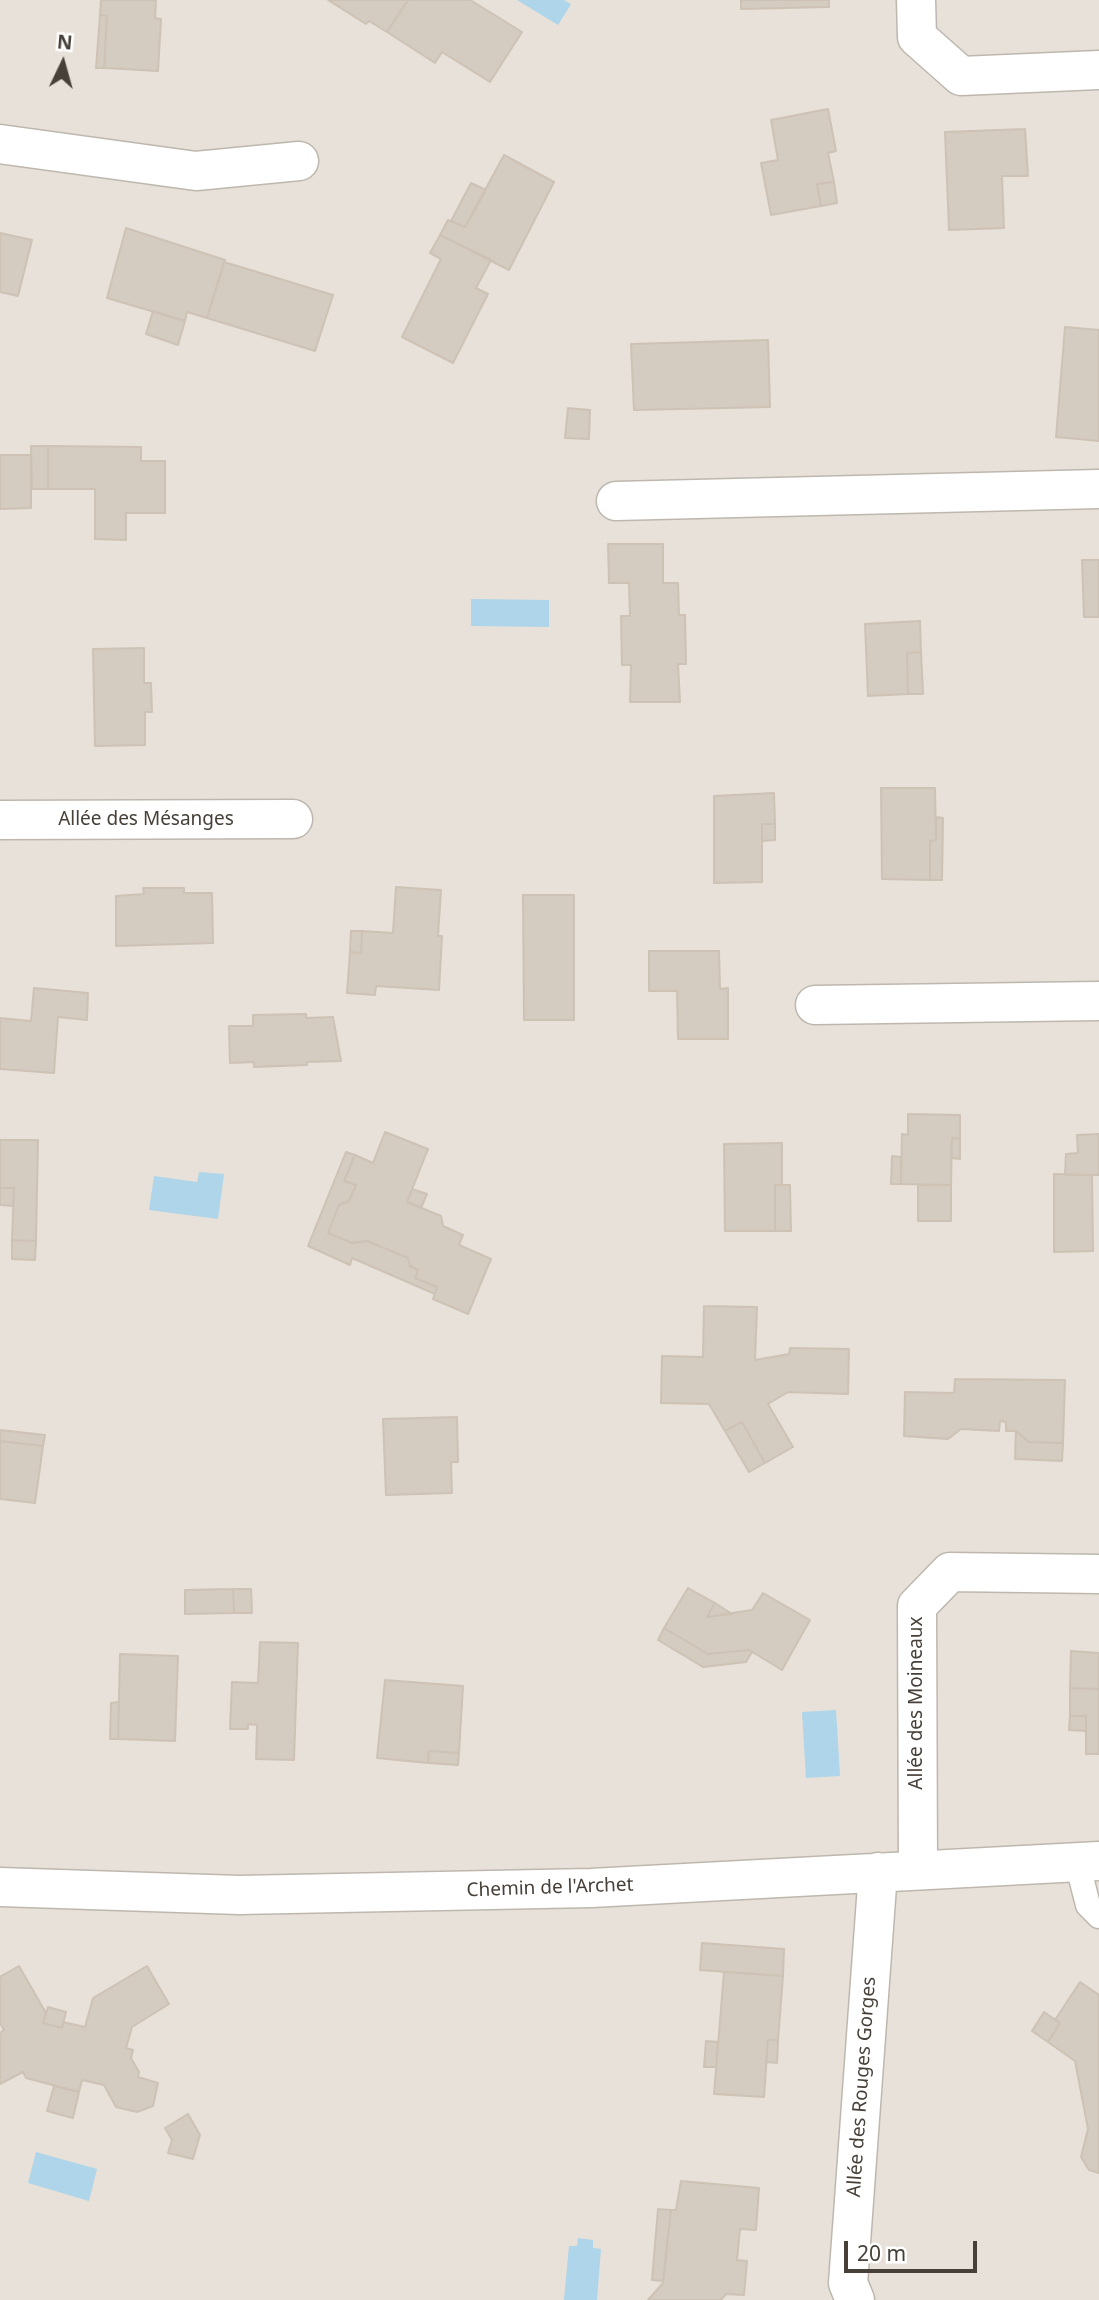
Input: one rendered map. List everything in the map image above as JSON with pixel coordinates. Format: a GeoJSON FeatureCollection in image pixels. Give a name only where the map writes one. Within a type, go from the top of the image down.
{"type":"FeatureCollection","features":[{"type":"Feature","properties":{"kind":"street"},"geometry":{"type":"LineString","coordinates":[[916,0],[917,37],[961,76],[1099,70]]}},
{"type":"Feature","properties":{"kind":"street"},"geometry":{"type":"LineString","coordinates":[[0,144],[196,171],[299,162]]}},
{"type":"Feature","properties":{"kind":"street"},"geometry":{"type":"LineString","coordinates":[[616,501],[1099,489]]}},
{"type":"Feature","properties":{"kind":"street","name":"Allée des Mésanges"},"geometry":{"type":"LineString","coordinates":[[0,820],[293,819]]}},
{"type":"Feature","properties":{"kind":"street"},"geometry":{"type":"LineString","coordinates":[[814,1005],[1099,1001]]}},
{"type":"Feature","properties":{"kind":"street","name":"Allée des Moineaux"},"geometry":{"type":"LineString","coordinates":[[918,1870],[917,1606],[950,1572],[1099,1574]]}},
{"type":"Feature","properties":{"kind":"street","name":"Chemin de l'Archet"},"geometry":{"type":"LineString","coordinates":[[0,1887],[252,1895],[591,1888],[1088,1861]]}},
{"type":"Feature","properties":{"kind":"street","name":"Allée des Rouges Gorges"},"geometry":{"type":"LineString","coordinates":[[855,2300],[848,2283],[878,1872]]}},
{"type":"Feature","properties":{"kind":"lane"},"geometry":{"type":"LineString","coordinates":[[1088,1861],[1088,1905],[1099,1916]]}},
{"type":"Feature","properties":{"kind":"shaded area"},"geometry":{"type":"Polygon","coordinates":[[[0,0],[1099,0],[1099,2300],[0,2300],[0,0]]]}},
{"type":"Feature","properties":{"kind":"water"},"geometry":{"type":"Polygon","coordinates":[[[517,0],[564,0],[571,4],[558,25],[517,0]]]}},
{"type":"Feature","properties":{"kind":"water"},"geometry":{"type":"Polygon","coordinates":[[[471,599],[549,600],[549,627],[471,626],[471,599]]]}},
{"type":"Feature","properties":{"kind":"water"},"geometry":{"type":"Polygon","coordinates":[[[199,1172],[224,1174],[218,1219],[149,1210],[154,1176],[197,1182],[199,1172]]]}},
{"type":"Feature","properties":{"kind":"water"},"geometry":{"type":"Polygon","coordinates":[[[836,1710],[840,1776],[806,1778],[802,1712],[836,1710]]]}},
{"type":"Feature","properties":{"kind":"water"},"geometry":{"type":"Polygon","coordinates":[[[36,2152],[97,2169],[89,2201],[28,2183],[36,2152]]]}},
{"type":"Feature","properties":{"kind":"water"},"geometry":{"type":"Polygon","coordinates":[[[578,2238],[593,2240],[593,2248],[601,2249],[597,2300],[564,2300],[569,2246],[577,2246],[578,2238]]]}},
{"type":"Feature","properties":{"kind":"building"},"geometry":{"type":"Polygon","coordinates":[[[101,0],[156,0],[155,18],[161,19],[158,71],[104,68],[107,16],[100,15],[101,0]]]}},
{"type":"Feature","properties":{"kind":"building"},"geometry":{"type":"Polygon","coordinates":[[[328,0],[408,0],[387,32],[369,21],[366,24],[328,0]]]}},
{"type":"Feature","properties":{"kind":"building"},"geometry":{"type":"Polygon","coordinates":[[[408,0],[470,0],[522,32],[490,82],[442,52],[435,63],[387,32],[408,0]]]}},
{"type":"Feature","properties":{"kind":"building"},"geometry":{"type":"Polygon","coordinates":[[[741,0],[829,0],[829,7],[741,9],[741,0]]]}},
{"type":"Feature","properties":{"kind":"building"},"geometry":{"type":"Polygon","coordinates":[[[100,15],[107,16],[104,68],[96,68],[100,15]]]}},
{"type":"Feature","properties":{"kind":"building"},"geometry":{"type":"Polygon","coordinates":[[[828,109],[836,151],[828,153],[834,182],[817,184],[821,206],[771,215],[761,163],[778,160],[771,120],[828,109]]]}},
{"type":"Feature","properties":{"kind":"building"},"geometry":{"type":"Polygon","coordinates":[[[1025,129],[1028,176],[1002,176],[1004,228],[949,230],[945,132],[1025,129]]]}},
{"type":"Feature","properties":{"kind":"building"},"geometry":{"type":"Polygon","coordinates":[[[504,155],[554,182],[509,270],[440,235],[448,220],[465,227],[504,155]]]}},
{"type":"Feature","properties":{"kind":"building"},"geometry":{"type":"Polygon","coordinates":[[[834,182],[837,203],[821,206],[817,184],[834,182]]]}},
{"type":"Feature","properties":{"kind":"building"},"geometry":{"type":"Polygon","coordinates":[[[471,183],[486,190],[465,227],[451,221],[471,183]]]}},
{"type":"Feature","properties":{"kind":"building"},"geometry":{"type":"Polygon","coordinates":[[[126,228],[225,260],[207,318],[187,312],[185,321],[107,298],[126,228]]]}},
{"type":"Feature","properties":{"kind":"building"},"geometry":{"type":"Polygon","coordinates":[[[0,233],[32,240],[18,296],[0,292],[0,233]]]}},
{"type":"Feature","properties":{"kind":"building"},"geometry":{"type":"Polygon","coordinates":[[[440,235],[491,260],[476,288],[488,294],[453,363],[402,337],[441,259],[430,253],[440,235]]]}},
{"type":"Feature","properties":{"kind":"building"},"geometry":{"type":"Polygon","coordinates":[[[224,262],[333,295],[315,351],[207,318],[224,262]]]}},
{"type":"Feature","properties":{"kind":"building"},"geometry":{"type":"Polygon","coordinates":[[[153,311],[185,321],[178,345],[146,334],[153,311]]]}},
{"type":"Feature","properties":{"kind":"building"},"geometry":{"type":"Polygon","coordinates":[[[1065,327],[1099,330],[1099,441],[1056,437],[1065,327]]]}},
{"type":"Feature","properties":{"kind":"building"},"geometry":{"type":"Polygon","coordinates":[[[768,340],[770,407],[634,410],[631,344],[768,340]]]}},
{"type":"Feature","properties":{"kind":"building"},"geometry":{"type":"Polygon","coordinates":[[[568,408],[590,410],[589,439],[565,438],[568,408]]]}},
{"type":"Feature","properties":{"kind":"building"},"geometry":{"type":"Polygon","coordinates":[[[31,446],[48,446],[48,489],[32,489],[31,446]]]}},
{"type":"Feature","properties":{"kind":"building"},"geometry":{"type":"Polygon","coordinates":[[[48,446],[141,447],[141,461],[165,461],[165,513],[126,513],[126,540],[95,539],[95,489],[48,489],[48,446]]]}},
{"type":"Feature","properties":{"kind":"building"},"geometry":{"type":"Polygon","coordinates":[[[0,455],[31,455],[31,508],[0,509],[0,455]]]}},
{"type":"Feature","properties":{"kind":"building"},"geometry":{"type":"Polygon","coordinates":[[[608,544],[663,544],[663,583],[678,583],[679,615],[685,615],[686,664],[678,664],[680,702],[630,702],[631,665],[622,665],[621,616],[630,616],[629,583],[609,583],[608,544]]]}},
{"type":"Feature","properties":{"kind":"building"},"geometry":{"type":"Polygon","coordinates":[[[1082,560],[1099,560],[1099,617],[1084,617],[1082,560]]]}},
{"type":"Feature","properties":{"kind":"building"},"geometry":{"type":"Polygon","coordinates":[[[920,621],[921,652],[907,653],[908,694],[868,696],[865,624],[920,621]]]}},
{"type":"Feature","properties":{"kind":"building"},"geometry":{"type":"Polygon","coordinates":[[[144,648],[144,683],[151,683],[152,712],[145,712],[145,745],[95,746],[93,649],[144,648]]]}},
{"type":"Feature","properties":{"kind":"building"},"geometry":{"type":"Polygon","coordinates":[[[921,652],[923,694],[908,694],[907,653],[921,652]]]}},
{"type":"Feature","properties":{"kind":"building"},"geometry":{"type":"Polygon","coordinates":[[[881,788],[935,788],[936,840],[930,841],[930,880],[882,879],[881,788]]]}},
{"type":"Feature","properties":{"kind":"building"},"geometry":{"type":"Polygon","coordinates":[[[774,793],[775,824],[762,824],[762,882],[714,883],[714,796],[774,793]]]}},
{"type":"Feature","properties":{"kind":"building"},"geometry":{"type":"Polygon","coordinates":[[[936,817],[943,818],[942,880],[930,880],[930,841],[936,840],[936,817]]]}},
{"type":"Feature","properties":{"kind":"building"},"geometry":{"type":"Polygon","coordinates":[[[762,824],[775,824],[775,840],[762,841],[762,824]]]}},
{"type":"Feature","properties":{"kind":"building"},"geometry":{"type":"Polygon","coordinates":[[[396,887],[441,890],[439,990],[376,986],[375,995],[347,993],[350,952],[361,953],[362,931],[393,933],[396,887]]]}},
{"type":"Feature","properties":{"kind":"building"},"geometry":{"type":"Polygon","coordinates":[[[143,888],[184,888],[184,893],[212,893],[213,943],[116,946],[116,896],[144,894],[143,888]]]}},
{"type":"Feature","properties":{"kind":"building"},"geometry":{"type":"Polygon","coordinates":[[[523,895],[574,895],[574,1020],[524,1020],[523,895]]]}},
{"type":"Feature","properties":{"kind":"building"},"geometry":{"type":"Polygon","coordinates":[[[351,931],[362,931],[361,953],[350,952],[351,931]]]}},
{"type":"Feature","properties":{"kind":"building"},"geometry":{"type":"Polygon","coordinates":[[[649,951],[719,951],[720,989],[728,988],[728,1039],[678,1039],[677,991],[649,991],[649,951]]]}},
{"type":"Feature","properties":{"kind":"building"},"geometry":{"type":"Polygon","coordinates":[[[34,988],[88,993],[87,1020],[58,1017],[54,1073],[0,1069],[0,1018],[31,1021],[34,988]]]}},
{"type":"Feature","properties":{"kind":"building"},"geometry":{"type":"Polygon","coordinates":[[[306,1014],[306,1018],[333,1017],[341,1061],[254,1067],[254,1062],[230,1063],[229,1026],[253,1026],[253,1015],[306,1014]]]}},
{"type":"Feature","properties":{"kind":"building"},"geometry":{"type":"Polygon","coordinates":[[[908,1114],[960,1115],[960,1139],[952,1138],[951,1185],[901,1184],[902,1134],[908,1135],[908,1114]]]}},
{"type":"Feature","properties":{"kind":"building"},"geometry":{"type":"Polygon","coordinates":[[[385,1132],[428,1149],[407,1202],[441,1216],[443,1226],[463,1235],[459,1245],[491,1259],[468,1314],[433,1299],[437,1287],[415,1278],[418,1270],[410,1266],[408,1258],[367,1241],[352,1243],[328,1233],[339,1205],[349,1201],[356,1185],[344,1181],[355,1155],[373,1163],[385,1132]]]}},
{"type":"Feature","properties":{"kind":"building"},"geometry":{"type":"Polygon","coordinates":[[[1099,1134],[1099,1175],[1065,1175],[1066,1154],[1078,1153],[1077,1135],[1099,1134]]]}},
{"type":"Feature","properties":{"kind":"building"},"geometry":{"type":"Polygon","coordinates":[[[952,1138],[960,1139],[960,1159],[951,1158],[952,1138]]]}},
{"type":"Feature","properties":{"kind":"building"},"geometry":{"type":"Polygon","coordinates":[[[0,1140],[38,1140],[36,1241],[12,1240],[14,1188],[0,1188],[0,1140]]]}},
{"type":"Feature","properties":{"kind":"building"},"geometry":{"type":"Polygon","coordinates":[[[782,1143],[782,1185],[775,1185],[775,1231],[725,1231],[724,1144],[782,1143]]]}},
{"type":"Feature","properties":{"kind":"building"},"geometry":{"type":"Polygon","coordinates":[[[346,1152],[355,1155],[344,1181],[356,1185],[349,1201],[339,1205],[328,1233],[352,1243],[367,1241],[408,1258],[410,1266],[418,1270],[415,1278],[437,1287],[435,1294],[352,1258],[350,1265],[308,1246],[346,1152]]]}},
{"type":"Feature","properties":{"kind":"building"},"geometry":{"type":"Polygon","coordinates":[[[892,1156],[901,1157],[901,1184],[891,1184],[892,1156]]]}},
{"type":"Feature","properties":{"kind":"building"},"geometry":{"type":"Polygon","coordinates":[[[1054,1174],[1092,1175],[1093,1251],[1054,1252],[1054,1174]]]}},
{"type":"Feature","properties":{"kind":"building"},"geometry":{"type":"Polygon","coordinates":[[[775,1185],[790,1185],[791,1231],[775,1231],[775,1185]]]}},
{"type":"Feature","properties":{"kind":"building"},"geometry":{"type":"Polygon","coordinates":[[[918,1185],[951,1185],[951,1221],[918,1221],[918,1185]]]}},
{"type":"Feature","properties":{"kind":"building"},"geometry":{"type":"Polygon","coordinates":[[[0,1188],[14,1188],[13,1206],[0,1205],[0,1188]]]}},
{"type":"Feature","properties":{"kind":"building"},"geometry":{"type":"Polygon","coordinates":[[[412,1189],[427,1194],[421,1208],[407,1202],[412,1189]]]}},
{"type":"Feature","properties":{"kind":"building"},"geometry":{"type":"Polygon","coordinates":[[[12,1240],[36,1241],[35,1260],[12,1259],[12,1240]]]}},
{"type":"Feature","properties":{"kind":"building"},"geometry":{"type":"Polygon","coordinates":[[[704,1306],[757,1307],[755,1360],[789,1354],[790,1348],[849,1349],[848,1394],[788,1392],[768,1404],[793,1447],[765,1463],[742,1422],[725,1431],[709,1404],[661,1403],[662,1356],[703,1357],[704,1306]]]}},
{"type":"Feature","properties":{"kind":"building"},"geometry":{"type":"Polygon","coordinates":[[[955,1379],[1065,1380],[1063,1443],[1029,1442],[1016,1431],[1006,1431],[1006,1422],[1000,1421],[999,1431],[961,1429],[948,1439],[904,1436],[905,1392],[954,1393],[955,1379]]]}},
{"type":"Feature","properties":{"kind":"building"},"geometry":{"type":"Polygon","coordinates":[[[457,1417],[458,1462],[451,1462],[452,1493],[386,1495],[383,1419],[457,1417]]]}},
{"type":"Feature","properties":{"kind":"building"},"geometry":{"type":"Polygon","coordinates":[[[742,1422],[765,1463],[749,1472],[725,1431],[742,1422]]]}},
{"type":"Feature","properties":{"kind":"building"},"geometry":{"type":"Polygon","coordinates":[[[0,1430],[45,1435],[43,1446],[0,1441],[0,1430]]]}},
{"type":"Feature","properties":{"kind":"building"},"geometry":{"type":"Polygon","coordinates":[[[1016,1431],[1029,1442],[1063,1443],[1062,1461],[1015,1459],[1016,1431]]]}},
{"type":"Feature","properties":{"kind":"building"},"geometry":{"type":"Polygon","coordinates":[[[0,1441],[43,1446],[35,1503],[0,1499],[0,1441]]]}},
{"type":"Feature","properties":{"kind":"building"},"geometry":{"type":"Polygon","coordinates":[[[688,1588],[715,1603],[707,1617],[752,1610],[763,1593],[810,1620],[782,1670],[749,1650],[708,1654],[664,1628],[688,1588]]]}},
{"type":"Feature","properties":{"kind":"building"},"geometry":{"type":"Polygon","coordinates":[[[233,1589],[234,1613],[185,1614],[185,1590],[233,1589]]]}},
{"type":"Feature","properties":{"kind":"building"},"geometry":{"type":"Polygon","coordinates":[[[233,1589],[251,1589],[252,1613],[234,1613],[233,1589]]]}},
{"type":"Feature","properties":{"kind":"building"},"geometry":{"type":"Polygon","coordinates":[[[715,1603],[732,1614],[707,1617],[715,1603]]]}},
{"type":"Feature","properties":{"kind":"building"},"geometry":{"type":"Polygon","coordinates":[[[664,1628],[708,1654],[749,1650],[752,1652],[746,1662],[703,1667],[658,1640],[664,1628]]]}},
{"type":"Feature","properties":{"kind":"building"},"geometry":{"type":"Polygon","coordinates":[[[260,1642],[298,1643],[294,1760],[256,1759],[257,1725],[248,1724],[248,1729],[230,1729],[232,1682],[258,1683],[260,1642]]]}},
{"type":"Feature","properties":{"kind":"building"},"geometry":{"type":"Polygon","coordinates":[[[1071,1651],[1099,1653],[1099,1689],[1070,1688],[1071,1651]]]}},
{"type":"Feature","properties":{"kind":"building"},"geometry":{"type":"Polygon","coordinates":[[[120,1654],[178,1656],[175,1741],[118,1739],[120,1654]]]}},
{"type":"Feature","properties":{"kind":"building"},"geometry":{"type":"Polygon","coordinates":[[[385,1680],[463,1686],[459,1753],[429,1751],[428,1763],[377,1758],[385,1680]]]}},
{"type":"Feature","properties":{"kind":"building"},"geometry":{"type":"Polygon","coordinates":[[[1070,1688],[1099,1689],[1099,1754],[1086,1754],[1086,1716],[1070,1716],[1070,1688]]]}},
{"type":"Feature","properties":{"kind":"building"},"geometry":{"type":"Polygon","coordinates":[[[119,1702],[118,1739],[110,1739],[111,1703],[119,1702]]]}},
{"type":"Feature","properties":{"kind":"building"},"geometry":{"type":"Polygon","coordinates":[[[1070,1716],[1086,1716],[1086,1731],[1069,1730],[1070,1716]]]}},
{"type":"Feature","properties":{"kind":"building"},"geometry":{"type":"Polygon","coordinates":[[[429,1751],[459,1753],[458,1765],[428,1763],[429,1751]]]}},
{"type":"Feature","properties":{"kind":"building"},"geometry":{"type":"Polygon","coordinates":[[[702,1943],[784,1949],[783,1976],[700,1970],[702,1943]]]}},
{"type":"Feature","properties":{"kind":"building"},"geometry":{"type":"Polygon","coordinates":[[[19,1966],[46,2013],[43,2023],[62,2028],[63,2022],[85,2027],[93,1998],[147,1966],[169,2004],[132,2027],[126,2048],[133,2050],[131,2058],[139,2072],[138,2077],[158,2083],[153,2106],[137,2112],[116,2107],[104,2085],[82,2080],[79,2092],[26,2078],[23,2072],[0,2084],[0,2033],[4,2030],[0,2023],[0,1977],[19,1966]]]}},
{"type":"Feature","properties":{"kind":"building"},"geometry":{"type":"Polygon","coordinates":[[[724,1972],[783,1976],[778,2040],[768,2040],[764,2097],[714,2094],[724,1972]]]}},
{"type":"Feature","properties":{"kind":"building"},"geometry":{"type":"Polygon","coordinates":[[[1080,1982],[1099,1995],[1099,2173],[1089,2170],[1081,2157],[1088,2129],[1075,2061],[1048,2042],[1060,2023],[1055,2020],[1080,1982]]]}},
{"type":"Feature","properties":{"kind":"building"},"geometry":{"type":"Polygon","coordinates":[[[48,2007],[66,2012],[62,2028],[43,2023],[48,2007]]]}},
{"type":"Feature","properties":{"kind":"building"},"geometry":{"type":"Polygon","coordinates":[[[1044,2012],[1060,2023],[1048,2042],[1032,2031],[1044,2012]]]}},
{"type":"Feature","properties":{"kind":"building"},"geometry":{"type":"Polygon","coordinates":[[[768,2040],[778,2040],[777,2063],[766,2062],[768,2040]]]}},
{"type":"Feature","properties":{"kind":"building"},"geometry":{"type":"Polygon","coordinates":[[[706,2041],[718,2042],[716,2067],[704,2067],[706,2041]]]}},
{"type":"Feature","properties":{"kind":"building"},"geometry":{"type":"Polygon","coordinates":[[[54,2086],[79,2092],[73,2118],[47,2111],[54,2086]]]}},
{"type":"Feature","properties":{"kind":"building"},"geometry":{"type":"Polygon","coordinates":[[[188,2114],[200,2135],[193,2159],[168,2153],[172,2140],[165,2128],[188,2114]]]}},
{"type":"Feature","properties":{"kind":"building"},"geometry":{"type":"Polygon","coordinates":[[[681,2181],[759,2188],[756,2230],[740,2229],[737,2260],[747,2261],[744,2295],[726,2294],[721,2300],[648,2300],[663,2283],[671,2210],[676,2210],[681,2181]]]}},
{"type":"Feature","properties":{"kind":"building"},"geometry":{"type":"Polygon","coordinates":[[[658,2209],[671,2210],[663,2281],[652,2280],[658,2209]]]}}]}
